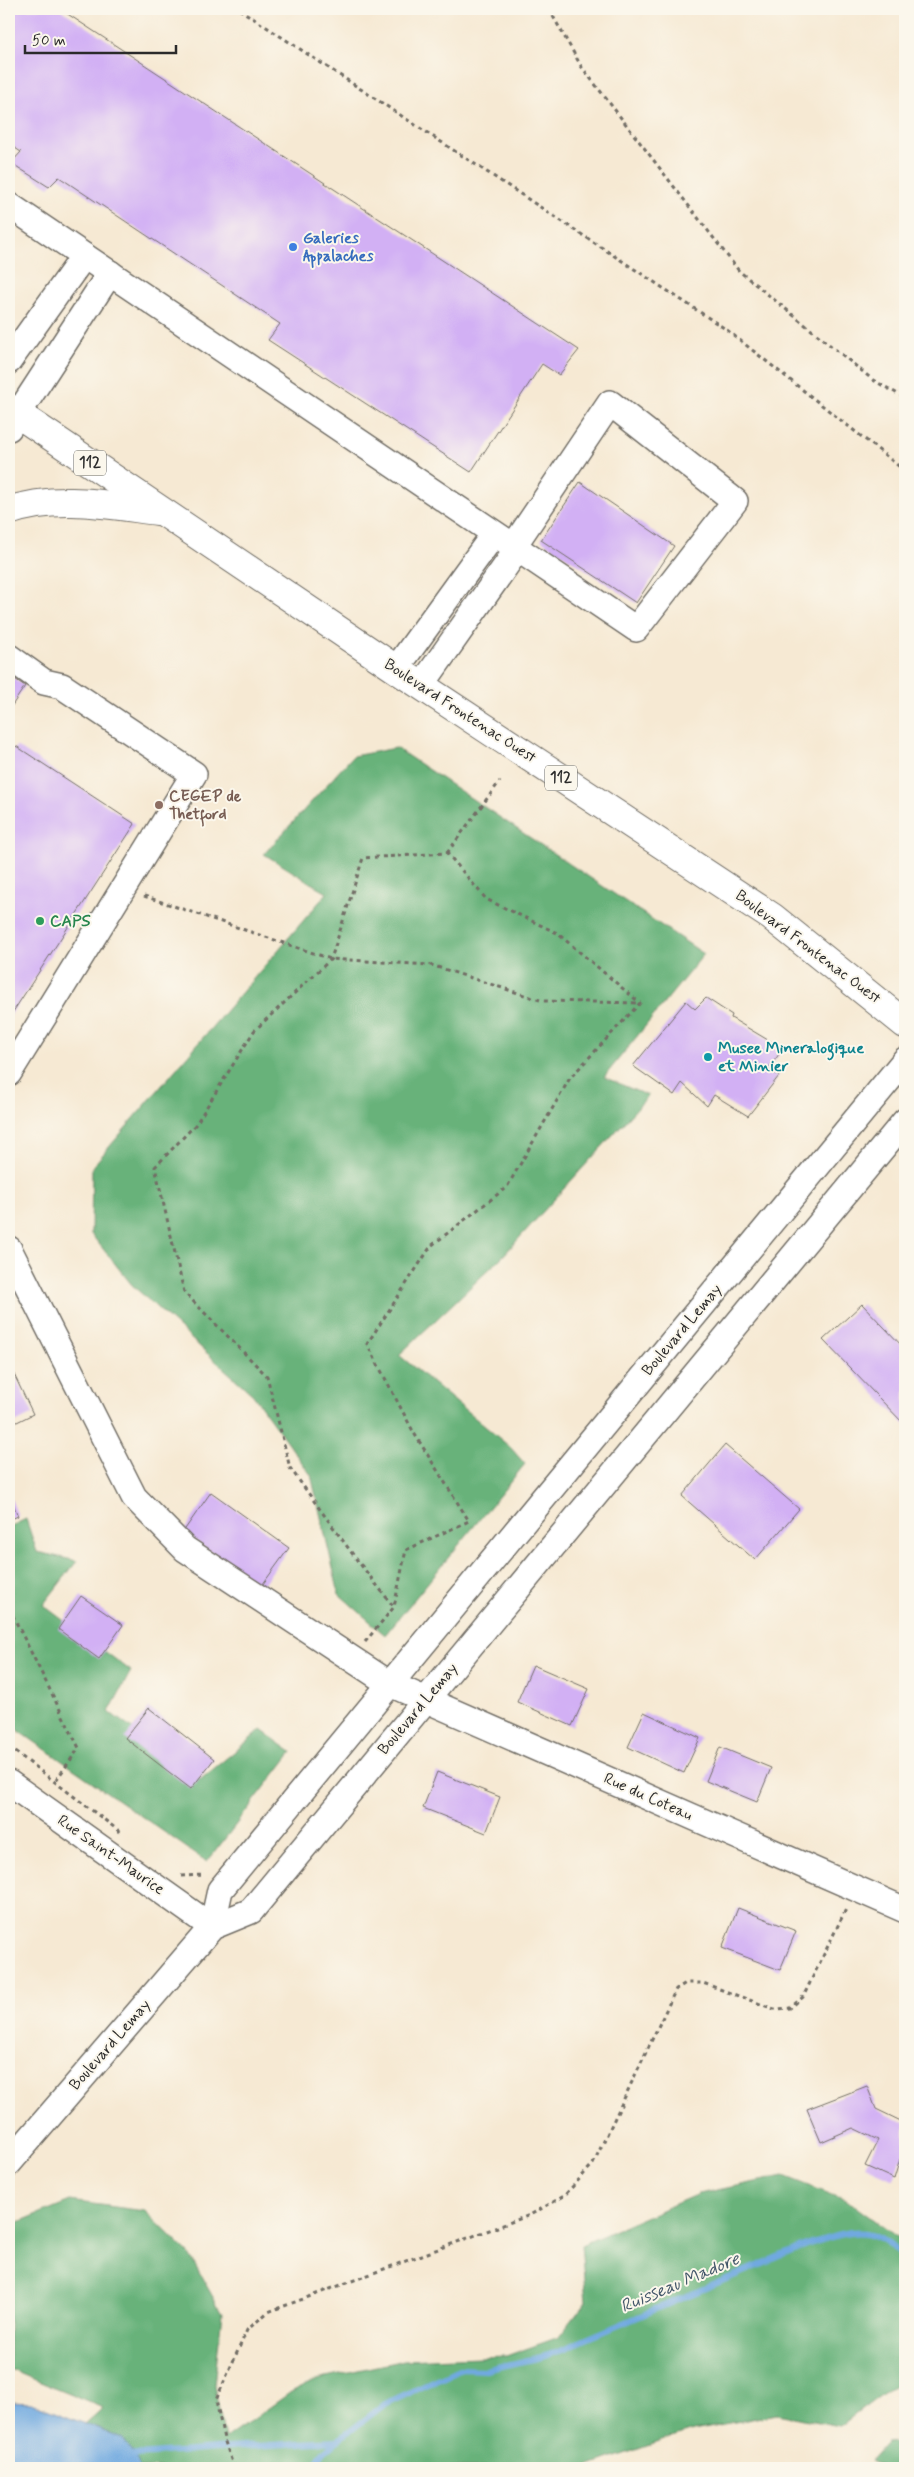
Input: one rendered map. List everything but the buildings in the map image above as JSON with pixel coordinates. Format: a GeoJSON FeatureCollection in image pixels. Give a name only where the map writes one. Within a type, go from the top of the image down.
{"type":"FeatureCollection","features":[{"type":"Feature","properties":{"kind":"main road","name":"Boulevard Frontenac Ouest"},"geometry":{"type":"LineString","coordinates":[[12,417],[162,511],[396,669],[772,917],[905,1024]]}},
{"type":"Feature","properties":{"kind":"main road"},"geometry":{"type":"LineString","coordinates":[[9,511],[23,506],[61,502],[162,511]]}},
{"type":"Feature","properties":{"kind":"street"},"geometry":{"type":"LineString","coordinates":[[9,205],[508,543],[636,629],[735,501],[610,403],[508,543],[422,686]]}},
{"type":"Feature","properties":{"kind":"street"},"geometry":{"type":"LineString","coordinates":[[9,361],[84,256]]}},
{"type":"Feature","properties":{"kind":"street"},"geometry":{"type":"LineString","coordinates":[[12,417],[110,273]]}},
{"type":"Feature","properties":{"kind":"street"},"geometry":{"type":"LineString","coordinates":[[396,669],[508,543]]}},
{"type":"Feature","properties":{"kind":"street"},"geometry":{"type":"LineString","coordinates":[[9,657],[44,682],[62,686],[194,774],[9,1073]]}},
{"type":"Feature","properties":{"kind":"street","name":"Boulevard Lemay"},"geometry":{"type":"LineString","coordinates":[[212,1927],[220,1890],[905,1060]]}},
{"type":"Feature","properties":{"kind":"street","name":"Boulevard Lemay"},"geometry":{"type":"LineString","coordinates":[[9,2163],[212,1927],[250,1911],[905,1121]]}},
{"type":"Feature","properties":{"kind":"street"},"geometry":{"type":"LineString","coordinates":[[786,1205],[818,1226]]}},
{"type":"Feature","properties":{"kind":"street","name":"Rue du Coteau"},"geometry":{"type":"LineString","coordinates":[[9,1249],[134,1497],[185,1549],[390,1684],[905,1910]]}},
{"type":"Feature","properties":{"kind":"street"},"geometry":{"type":"LineString","coordinates":[[579,1455],[611,1476]]}},
{"type":"Feature","properties":{"kind":"street","name":"Rue Saint-Maurice"},"geometry":{"type":"LineString","coordinates":[[9,1783],[212,1927]]}},
{"type":"Feature","properties":{"kind":"path"},"geometry":{"type":"LineString","coordinates":[[239,9],[727,330],[905,471]]}},
{"type":"Feature","properties":{"kind":"path"},"geometry":{"type":"LineString","coordinates":[[550,9],[581,66],[739,271],[873,380],[905,398]]}},
{"type":"Feature","properties":{"kind":"path"},"geometry":{"type":"LineString","coordinates":[[447,854],[500,781]]}},
{"type":"Feature","properties":{"kind":"path"},"geometry":{"type":"LineString","coordinates":[[394,1606],[357,1560],[290,1468],[267,1376],[184,1292],[155,1168],[196,1124],[254,1031],[332,958],[363,858],[447,854]]}},
{"type":"Feature","properties":{"kind":"path"},"geometry":{"type":"LineString","coordinates":[[447,854],[486,899],[557,933],[640,1003]]}},
{"type":"Feature","properties":{"kind":"path"},"geometry":{"type":"LineString","coordinates":[[123,888],[332,958],[432,966],[543,1001],[640,1003]]}},
{"type":"Feature","properties":{"kind":"path"},"geometry":{"type":"LineString","coordinates":[[352,1658],[394,1606],[406,1550],[469,1521],[414,1433],[367,1344],[431,1246],[507,1187],[570,1078],[640,1003]]}},
{"type":"Feature","properties":{"kind":"path"},"geometry":{"type":"LineString","coordinates":[[9,1608],[79,1748],[39,1804]]}},
{"type":"Feature","properties":{"kind":"path"},"geometry":{"type":"LineString","coordinates":[[9,1747],[126,1836]]}},
{"type":"Feature","properties":{"kind":"path"},"geometry":{"type":"LineString","coordinates":[[174,1871],[182,1877],[213,1875]]}},
{"type":"Feature","properties":{"kind":"path"},"geometry":{"type":"LineString","coordinates":[[234,2468],[224,2439],[216,2400],[247,2330],[268,2312],[530,2215],[564,2196],[593,2164],[676,1989],[686,1983],[703,1983],[774,2009],[790,2008],[803,1997],[856,1888]]}},
{"type":"Feature","properties":{"kind":"green space"},"geometry":{"type":"Polygon","coordinates":[[[396,748],[704,954],[604,1077],[648,1096],[502,1257],[399,1355],[510,1447],[525,1464],[385,1635],[339,1594],[311,1475],[253,1395],[132,1285],[91,1234],[92,1167],[327,893],[264,854],[353,756],[396,748]]]}},
{"type":"Feature","properties":{"kind":"green space"},"geometry":{"type":"Polygon","coordinates":[[[26,1519],[37,1552],[77,1561],[43,1605],[131,1671],[109,1712],[201,1779],[261,1730],[292,1752],[207,1862],[9,1724],[9,1527],[26,1519]]]}},
{"type":"Feature","properties":{"kind":"green space"},"geometry":{"type":"Polygon","coordinates":[[[784,2176],[848,2201],[905,2243],[905,2377],[840,2426],[777,2414],[693,2430],[584,2468],[139,2468],[131,2449],[119,2438],[85,2424],[103,2408],[9,2369],[9,2226],[70,2201],[145,2211],[188,2253],[222,2313],[214,2385],[225,2439],[291,2392],[317,2379],[404,2360],[506,2356],[559,2337],[586,2302],[581,2245],[698,2194],[784,2176]]]}},
{"type":"Feature","properties":{"kind":"green space"},"geometry":{"type":"Polygon","coordinates":[[[905,2441],[905,2468],[885,2468],[870,2461],[886,2443],[905,2441]]]}},
{"type":"Feature","properties":{"kind":"water"},"geometry":{"type":"Polygon","coordinates":[[[9,2402],[31,2403],[122,2438],[135,2455],[139,2468],[9,2468],[9,2402]]]}},
{"type":"Feature","properties":{"kind":"waterway","name":"Ruisseau Madore"},"geometry":{"type":"LineString","coordinates":[[313,2468],[323,2452],[385,2404],[459,2369],[486,2370],[549,2355],[806,2245],[848,2233],[871,2234],[893,2247],[905,2260]]}},
{"type":"Feature","properties":{"kind":"waterway"},"geometry":{"type":"LineString","coordinates":[[135,2455],[337,2441]]}},
{"type":"Feature","properties":{"kind":"place","name":"Galeries Appalaches"},"geometry":{"type":"Point","coordinates":[293,247]}},
{"type":"Feature","properties":{"kind":"place","name":"CEGEP de Thetford"},"geometry":{"type":"Point","coordinates":[159,805]}},
{"type":"Feature","properties":{"kind":"place","name":"CAPS"},"geometry":{"type":"Point","coordinates":[40,921]}},
{"type":"Feature","properties":{"kind":"place","name":"Musee Mineralogique et Minier"},"geometry":{"type":"Point","coordinates":[708,1057]}}]}
